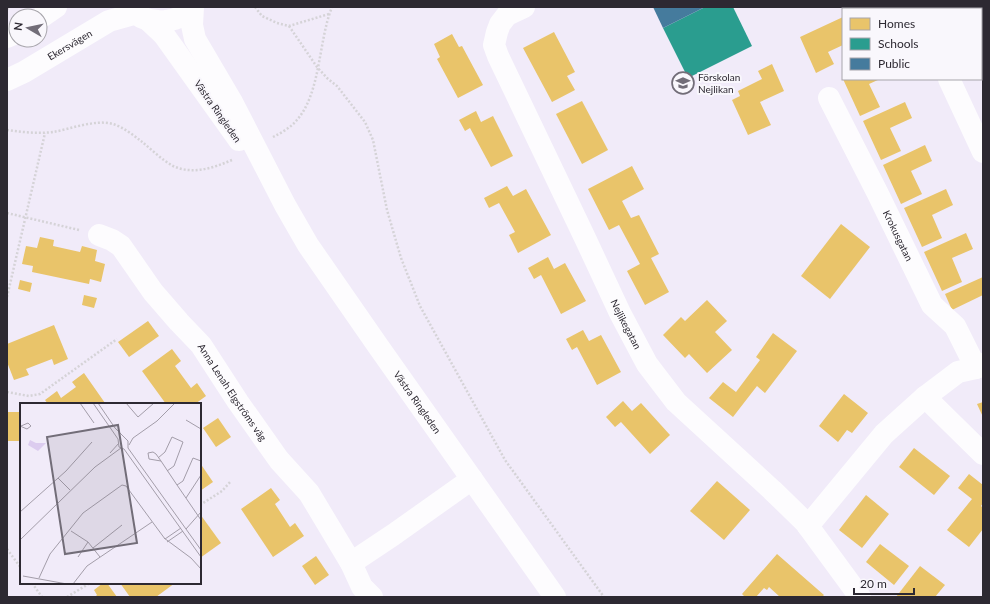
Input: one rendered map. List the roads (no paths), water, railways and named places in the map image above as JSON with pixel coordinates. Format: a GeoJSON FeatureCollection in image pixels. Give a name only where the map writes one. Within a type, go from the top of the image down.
{"type":"FeatureCollection","features":[{"type":"Feature","properties":{"kind":"street","name":"Ekersvägen"},"geometry":{"type":"LineString","coordinates":[[7,80],[24,72],[109,21],[136,14],[164,22],[177,19],[193,7]]}},
{"type":"Feature","properties":{"kind":"street","name":"Västra Ringleden"},"geometry":{"type":"LineString","coordinates":[[193,7],[192,25],[195,39],[224,105],[308,245],[555,597]]}},
{"type":"Feature","properties":{"kind":"street","name":"Nejlikegatan"},"geometry":{"type":"LineString","coordinates":[[524,7],[507,15],[500,24],[496,32],[494,45],[496,51],[620,313],[647,364],[676,402],[772,490],[808,526],[860,597]]}},
{"type":"Feature","properties":{"kind":"street","name":"Västra Ringleden"},"geometry":{"type":"LineString","coordinates":[[136,14],[164,35],[224,105]]}},
{"type":"Feature","properties":{"kind":"street"},"geometry":{"type":"LineString","coordinates":[[949,80],[983,152]]}},
{"type":"Feature","properties":{"kind":"street","name":"Krokusgatan"},"geometry":{"type":"LineString","coordinates":[[808,526],[884,434],[925,398],[958,372],[979,366],[955,326],[932,305],[829,98]]}},
{"type":"Feature","properties":{"kind":"street","name":"Anna Lenah Elgströms väg"},"geometry":{"type":"LineString","coordinates":[[99,235],[112,240],[121,246],[153,292],[201,345],[278,460],[309,493],[351,563],[362,587],[372,597]]}},
{"type":"Feature","properties":{"kind":"street"},"geometry":{"type":"LineString","coordinates":[[925,398],[983,454]]}},
{"type":"Feature","properties":{"kind":"street"},"geometry":{"type":"LineString","coordinates":[[351,563],[472,479]]}},
{"type":"Feature","properties":{"kind":"place","name":"Förskolan Nejlikan"},"geometry":{"type":"Point","coordinates":[683,83]}}]}
